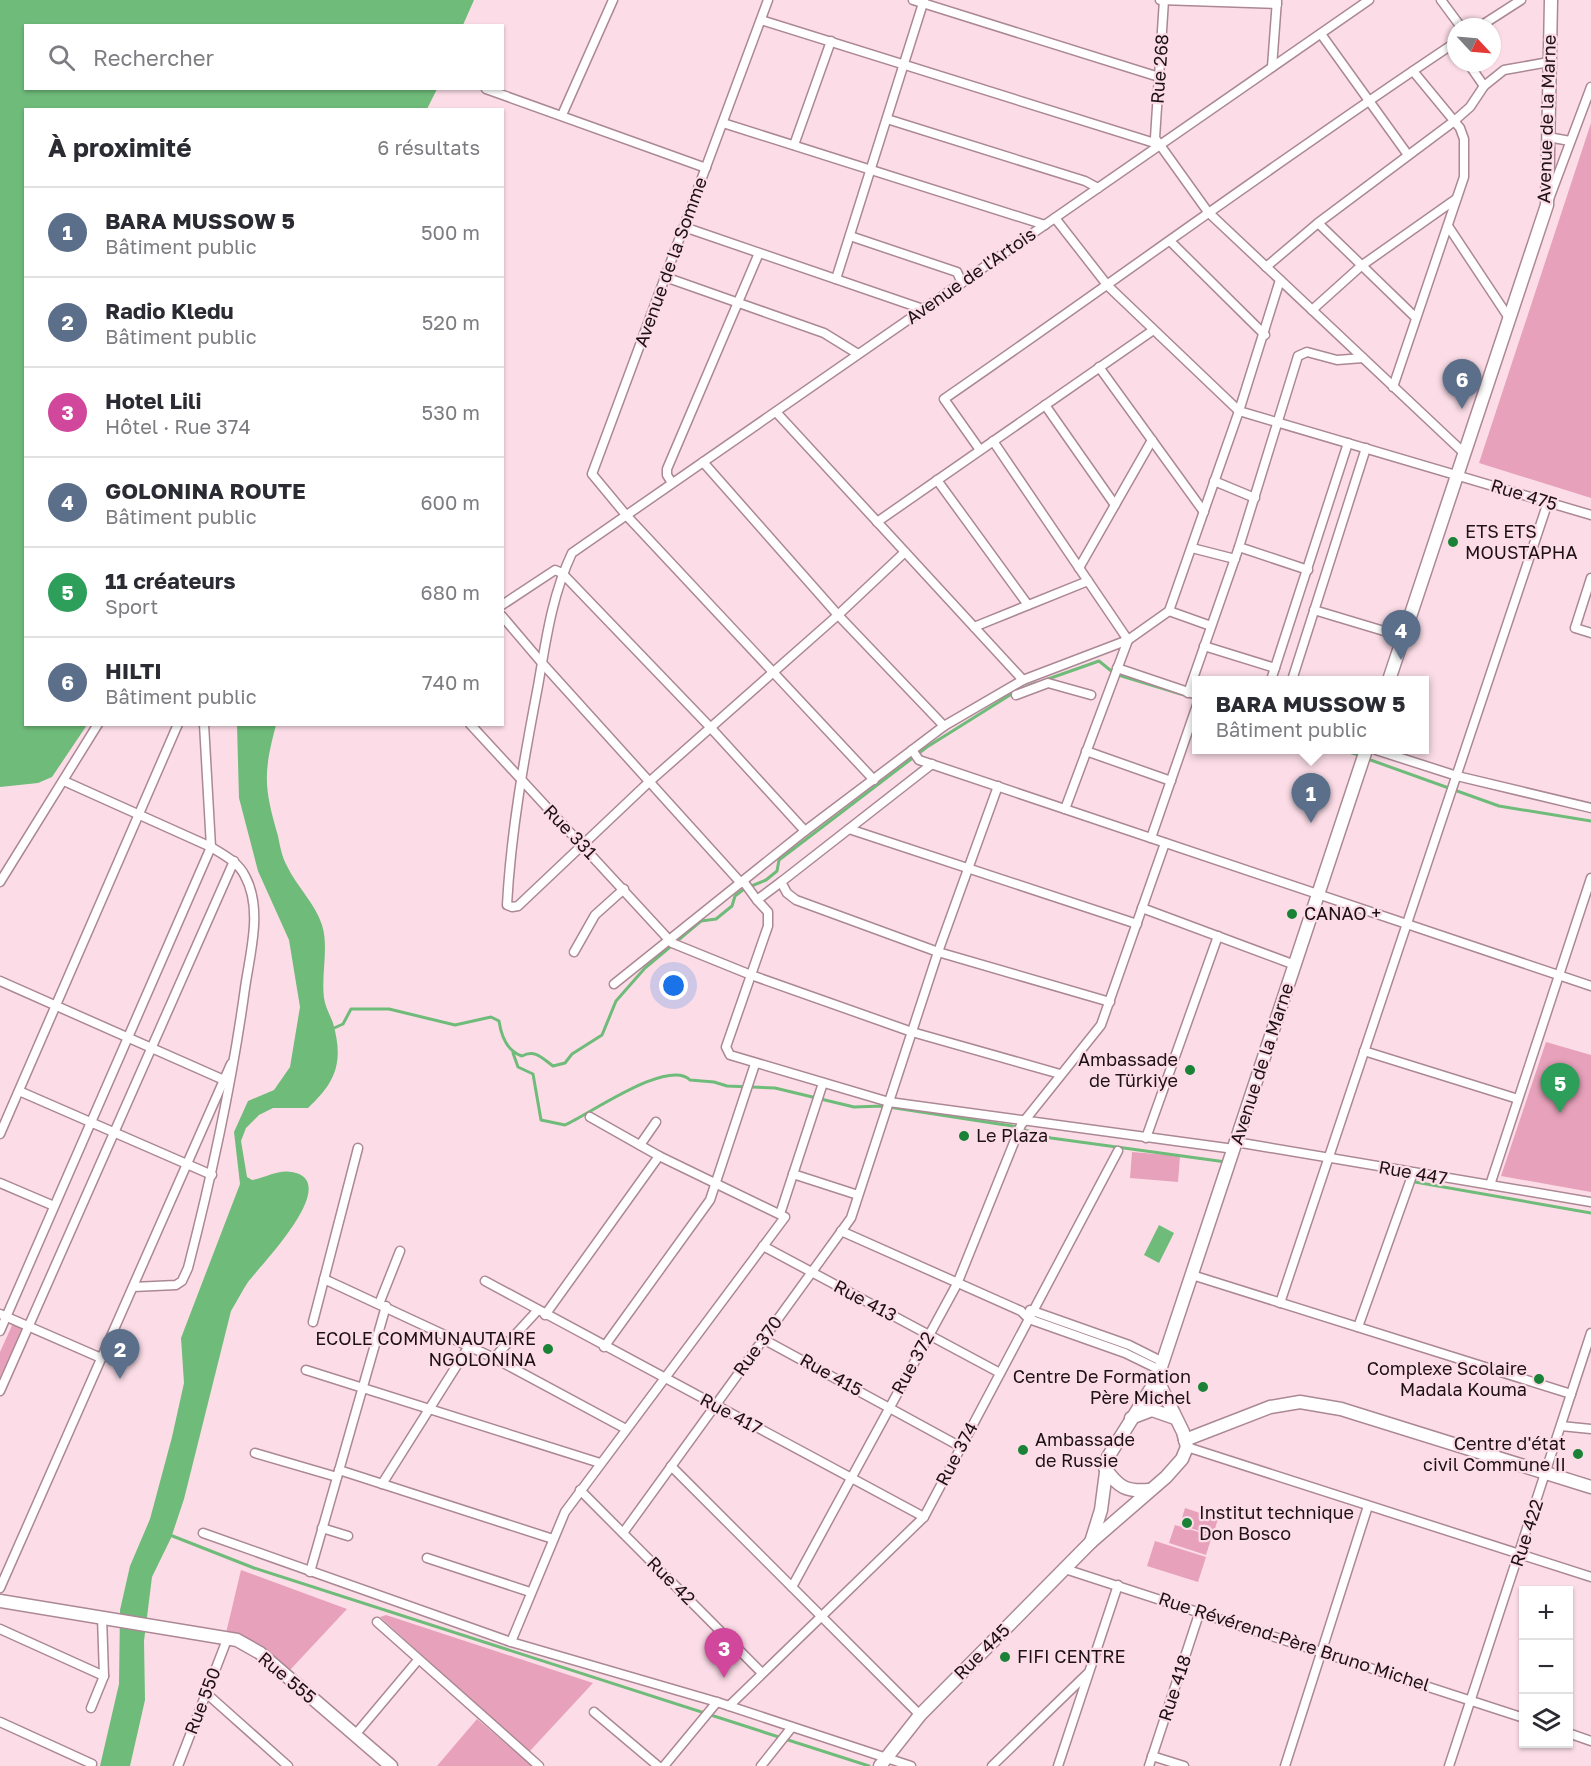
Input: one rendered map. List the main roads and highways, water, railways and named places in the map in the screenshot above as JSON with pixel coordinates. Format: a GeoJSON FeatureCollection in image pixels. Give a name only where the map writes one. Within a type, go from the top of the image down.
{"type":"FeatureCollection","features":[{"type":"Feature","properties":{"kind":"waterway"},"geometry":{"type":"LineString","coordinates":[[1048,679],[1099,661],[1115,674],[1184,695]]}},
{"type":"Feature","properties":{"kind":"waterway"},"geometry":{"type":"LineString","coordinates":[[332,1029],[343,1024],[351,1009],[389,1009],[455,1025],[491,1017],[499,1021],[506,1042],[517,1054],[522,1056],[535,1054],[553,1066],[565,1063],[572,1054],[602,1035],[616,1001],[645,968],[701,921],[716,919],[732,906],[735,896],[744,889],[766,880],[777,871],[779,860],[927,747],[1018,690],[1036,683]]}},
{"type":"Feature","properties":{"kind":"waterway"},"geometry":{"type":"LineString","coordinates":[[1365,758],[1499,806],[1591,821]]}},
{"type":"Feature","properties":{"kind":"waterway"},"geometry":{"type":"LineString","coordinates":[[513,1053],[518,1067],[533,1074],[541,1120],[565,1125],[647,1082],[665,1076],[679,1075],[690,1080],[714,1082],[727,1086],[775,1088],[854,1107],[882,1106],[1012,1126],[1051,1138],[1226,1162]]}},
{"type":"Feature","properties":{"kind":"waterway"},"geometry":{"type":"LineString","coordinates":[[1415,1182],[1591,1213]]}},
{"type":"Feature","properties":{"kind":"waterway"},"geometry":{"type":"LineString","coordinates":[[170,1535],[254,1568],[869,1766]]}},
{"type":"Feature","properties":{"kind":"place","name":"HILTI"},"geometry":{"type":"Point","coordinates":[1462,409]}},
{"type":"Feature","properties":{"kind":"place","name":"ETS ETS MOUSTAPHA"},"geometry":{"type":"Point","coordinates":[1453,542]}},
{"type":"Feature","properties":{"kind":"place","name":"GOLONINA ROUTE"},"geometry":{"type":"Point","coordinates":[1401,660]}},
{"type":"Feature","properties":{"kind":"place","name":"BARA MUSSOW 5"},"geometry":{"type":"Point","coordinates":[1311,823]}},
{"type":"Feature","properties":{"kind":"place","name":"CANAO +"},"geometry":{"type":"Point","coordinates":[1292,914]}},
{"type":"Feature","properties":{"kind":"place","name":"Ambassade de Türkiye"},"geometry":{"type":"Point","coordinates":[1190,1070]}},
{"type":"Feature","properties":{"kind":"place","name":"11 créateurs"},"geometry":{"type":"Point","coordinates":[1560,1113]}},
{"type":"Feature","properties":{"kind":"place","name":"Le Plaza"},"geometry":{"type":"Point","coordinates":[964,1136]}},
{"type":"Feature","properties":{"kind":"place","name":"ECOLE COMMUNAUTAIRE NGOLONINA"},"geometry":{"type":"Point","coordinates":[548,1349]}},
{"type":"Feature","properties":{"kind":"place","name":"Radio Kledu"},"geometry":{"type":"Point","coordinates":[120,1379]}},
{"type":"Feature","properties":{"kind":"place","name":"Complexe Scolaire Madala Kouma"},"geometry":{"type":"Point","coordinates":[1539,1379]}},
{"type":"Feature","properties":{"kind":"place","name":"Centre De Formation Père Michel"},"geometry":{"type":"Point","coordinates":[1203,1387]}},
{"type":"Feature","properties":{"kind":"place","name":"Ambassade de Russie"},"geometry":{"type":"Point","coordinates":[1023,1450]}},
{"type":"Feature","properties":{"kind":"place","name":"Centre d'état civil Commune II"},"geometry":{"type":"Point","coordinates":[1578,1454]}},
{"type":"Feature","properties":{"kind":"place","name":"Institut technique Don Bosco"},"geometry":{"type":"Point","coordinates":[1187,1523]}},
{"type":"Feature","properties":{"kind":"place","name":"FIFI CENTRE"},"geometry":{"type":"Point","coordinates":[1005,1657]}},
{"type":"Feature","properties":{"kind":"place","name":"Hotel Lili"},"geometry":{"type":"Point","coordinates":[724,1678]}}]}
